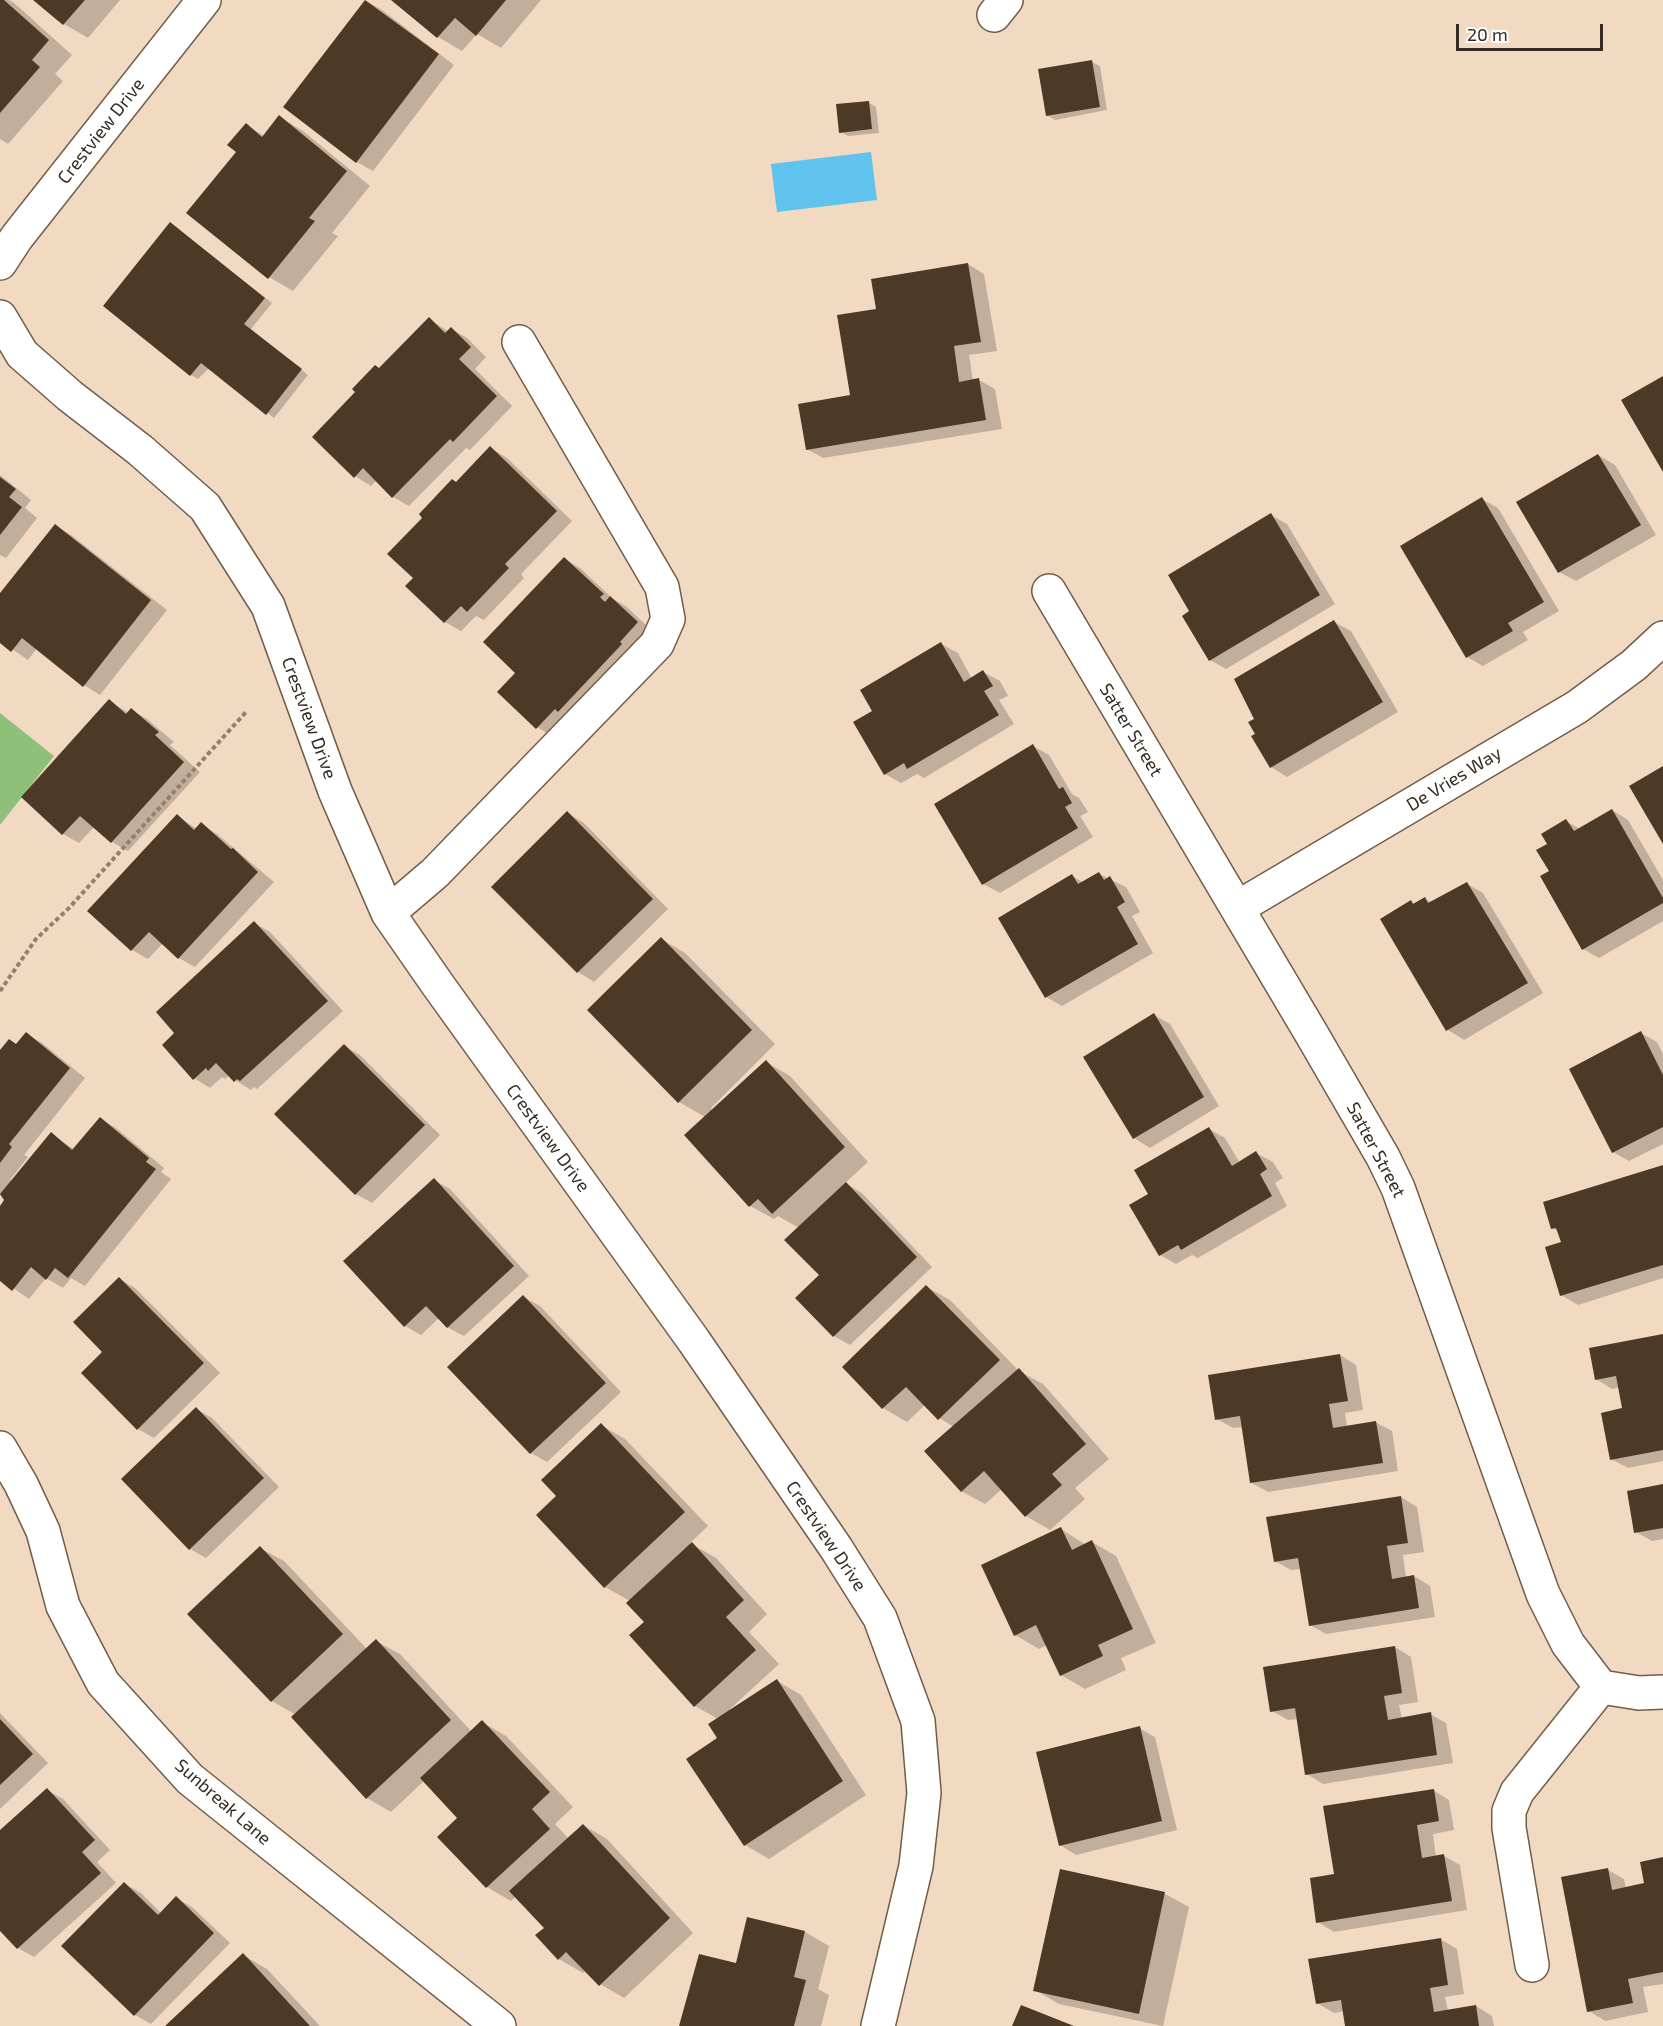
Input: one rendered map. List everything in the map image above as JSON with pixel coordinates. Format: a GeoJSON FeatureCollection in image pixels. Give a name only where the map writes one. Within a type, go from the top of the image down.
{"type":"FeatureCollection","features":[{"type":"Feature","properties":{"kind":"street","name":"Crestview Drive"},"geometry":{"type":"LineString","coordinates":[[0,263],[17,237],[204,0]]}},
{"type":"Feature","properties":{"kind":"street","name":"Crestview Drive"},"geometry":{"type":"LineString","coordinates":[[0,318],[22,354],[70,396],[140,450],[205,507],[268,606],[335,791],[388,913],[694,1341],[836,1548],[880,1618],[918,1721],[924,1793],[916,1866],[878,2026]]}},
{"type":"Feature","properties":{"kind":"street"},"geometry":{"type":"LineString","coordinates":[[388,913],[435,873],[657,644],[668,619],[662,587],[519,342]]}},
{"type":"Feature","properties":{"kind":"street","name":"Satter Street"},"geometry":{"type":"LineString","coordinates":[[1048,591],[1383,1157],[1398,1188],[1544,1594],[1568,1644],[1601,1686]]}},
{"type":"Feature","properties":{"kind":"street","name":"De Vries Way"},"geometry":{"type":"LineString","coordinates":[[1237,908],[1577,706],[1626,671],[1663,638]]}},
{"type":"Feature","properties":{"kind":"street","name":"Sunbreak Lane"},"geometry":{"type":"LineString","coordinates":[[0,1448],[21,1484],[43,1531],[63,1606],[103,1683],[190,1779],[499,2026]]}},
{"type":"Feature","properties":{"kind":"street"},"geometry":{"type":"LineString","coordinates":[[1532,1965],[1509,1828],[1509,1810],[1516,1792],[1601,1686],[1638,1693],[1663,1692]]}},
{"type":"Feature","properties":{"kind":"path"},"geometry":{"type":"LineString","coordinates":[[0,991],[36,939],[69,908],[246,712]]}},
{"type":"Feature","properties":{"kind":"green space"},"geometry":{"type":"Polygon","coordinates":[[[0,713],[54,756],[0,825],[0,713]]]}},
{"type":"Feature","properties":{"kind":"water"},"geometry":{"type":"Polygon","coordinates":[[[871,152],[877,200],[777,212],[771,164],[871,152]]]}},
{"type":"Feature","properties":{"kind":"building"},"geometry":{"type":"Polygon","coordinates":[[[0,0],[4,0],[49,40],[32,60],[40,67],[0,113],[0,0]]]}},
{"type":"Feature","properties":{"kind":"building"},"geometry":{"type":"Polygon","coordinates":[[[33,0],[85,0],[63,25],[33,0]]]}},
{"type":"Feature","properties":{"kind":"building"},"geometry":{"type":"Polygon","coordinates":[[[365,0],[439,54],[356,163],[283,107],[365,0]]]}},
{"type":"Feature","properties":{"kind":"building"},"geometry":{"type":"Polygon","coordinates":[[[391,0],[506,0],[476,36],[455,18],[437,38],[391,0]]]}},
{"type":"Feature","properties":{"kind":"building"},"geometry":{"type":"Polygon","coordinates":[[[1092,60],[1100,107],[1046,116],[1038,69],[1092,60]]]}},
{"type":"Feature","properties":{"kind":"building"},"geometry":{"type":"Polygon","coordinates":[[[869,101],[872,129],[839,133],[836,104],[869,101]]]}},
{"type":"Feature","properties":{"kind":"building"},"geometry":{"type":"Polygon","coordinates":[[[279,115],[347,171],[309,218],[315,221],[268,279],[186,213],[236,152],[227,145],[246,123],[262,137],[279,115]]]}},
{"type":"Feature","properties":{"kind":"building"},"geometry":{"type":"Polygon","coordinates":[[[170,222],[265,298],[244,324],[302,369],[266,415],[201,363],[190,376],[103,306],[170,222]]]}},
{"type":"Feature","properties":{"kind":"building"},"geometry":{"type":"Polygon","coordinates":[[[968,263],[981,342],[954,346],[959,382],[979,378],[986,420],[806,450],[798,404],[850,395],[837,315],[876,309],[871,279],[968,263]]]}},
{"type":"Feature","properties":{"kind":"building"},"geometry":{"type":"Polygon","coordinates":[[[429,317],[445,333],[451,327],[471,347],[459,359],[497,396],[453,442],[450,439],[392,498],[363,468],[354,478],[312,437],[355,392],[352,389],[375,365],[379,368],[429,317]]]}},
{"type":"Feature","properties":{"kind":"building"},"geometry":{"type":"Polygon","coordinates":[[[1663,376],[1663,472],[1621,400],[1663,376]]]}},
{"type":"Feature","properties":{"kind":"building"},"geometry":{"type":"Polygon","coordinates":[[[490,446],[557,511],[505,564],[509,568],[467,612],[461,606],[444,623],[405,586],[413,578],[387,554],[422,518],[419,514],[452,479],[456,482],[490,446]]]}},
{"type":"Feature","properties":{"kind":"building"},"geometry":{"type":"Polygon","coordinates":[[[1598,454],[1641,525],[1558,573],[1516,502],[1598,454]]]}},
{"type":"Feature","properties":{"kind":"building"},"geometry":{"type":"Polygon","coordinates":[[[0,477],[16,489],[9,497],[22,507],[0,535],[0,477]]]}},
{"type":"Feature","properties":{"kind":"building"},"geometry":{"type":"Polygon","coordinates":[[[1482,497],[1544,602],[1508,623],[1513,631],[1466,658],[1400,546],[1482,497]]]}},
{"type":"Feature","properties":{"kind":"building"},"geometry":{"type":"Polygon","coordinates":[[[1271,513],[1320,595],[1209,661],[1182,616],[1189,611],[1168,575],[1271,513]]]}},
{"type":"Feature","properties":{"kind":"building"},"geometry":{"type":"Polygon","coordinates":[[[55,524],[151,600],[83,687],[22,638],[11,652],[0,643],[0,593],[55,524]]]}},
{"type":"Feature","properties":{"kind":"building"},"geometry":{"type":"Polygon","coordinates":[[[564,557],[604,594],[600,597],[605,602],[610,596],[638,622],[620,642],[622,644],[558,712],[555,709],[536,729],[497,692],[515,673],[483,642],[564,557]]]}},
{"type":"Feature","properties":{"kind":"building"},"geometry":{"type":"Polygon","coordinates":[[[1334,620],[1383,702],[1270,768],[1251,736],[1255,734],[1248,722],[1254,719],[1234,679],[1334,620]]]}},
{"type":"Feature","properties":{"kind":"building"},"geometry":{"type":"Polygon","coordinates":[[[941,642],[964,682],[983,670],[993,686],[984,691],[999,715],[907,769],[904,763],[884,775],[853,722],[872,711],[860,690],[941,642]]]}},
{"type":"Feature","properties":{"kind":"building"},"geometry":{"type":"Polygon","coordinates":[[[109,699],[126,714],[131,708],[159,732],[155,735],[184,762],[111,843],[80,816],[62,835],[21,797],[109,699]]]}},
{"type":"Feature","properties":{"kind":"building"},"geometry":{"type":"Polygon","coordinates":[[[1033,744],[1059,789],[1063,787],[1072,803],[1065,807],[1078,828],[982,885],[934,804],[1033,744]]]}},
{"type":"Feature","properties":{"kind":"building"},"geometry":{"type":"Polygon","coordinates":[[[1663,766],[1663,844],[1629,786],[1663,766]]]}},
{"type":"Feature","properties":{"kind":"building"},"geometry":{"type":"Polygon","coordinates":[[[1612,809],[1663,898],[1663,903],[1582,950],[1540,876],[1549,871],[1536,850],[1547,844],[1541,834],[1566,819],[1574,831],[1612,809]]]}},
{"type":"Feature","properties":{"kind":"building"},"geometry":{"type":"Polygon","coordinates":[[[567,811],[653,899],[577,973],[491,887],[567,811]]]}},
{"type":"Feature","properties":{"kind":"building"},"geometry":{"type":"Polygon","coordinates":[[[177,814],[194,830],[201,822],[258,872],[178,959],[149,932],[131,951],[87,911],[177,814]]]}},
{"type":"Feature","properties":{"kind":"building"},"geometry":{"type":"Polygon","coordinates":[[[1099,872],[1104,880],[1110,876],[1125,902],[1117,907],[1138,944],[1045,998],[998,918],[1072,874],[1078,884],[1099,872]]]}},
{"type":"Feature","properties":{"kind":"building"},"geometry":{"type":"Polygon","coordinates":[[[1467,882],[1528,983],[1446,1031],[1380,919],[1411,900],[1413,904],[1425,897],[1428,903],[1467,882]]]}},
{"type":"Feature","properties":{"kind":"building"},"geometry":{"type":"Polygon","coordinates":[[[254,921],[328,1001],[240,1081],[237,1079],[234,1082],[216,1063],[208,1071],[206,1068],[193,1080],[162,1045],[174,1033],[156,1012],[254,921]]]}},
{"type":"Feature","properties":{"kind":"building"},"geometry":{"type":"Polygon","coordinates":[[[661,937],[752,1030],[678,1103],[587,1010],[661,937]]]}},
{"type":"Feature","properties":{"kind":"building"},"geometry":{"type":"Polygon","coordinates":[[[1154,1013],[1204,1097],[1133,1139],[1083,1057],[1154,1013]]]}},
{"type":"Feature","properties":{"kind":"building"},"geometry":{"type":"Polygon","coordinates":[[[1641,1031],[1663,1075],[1663,1127],[1612,1153],[1569,1069],[1641,1031]]]}},
{"type":"Feature","properties":{"kind":"building"},"geometry":{"type":"Polygon","coordinates":[[[26,1032],[70,1068],[9,1144],[12,1147],[0,1163],[0,1050],[9,1039],[16,1044],[26,1032]]]}},
{"type":"Feature","properties":{"kind":"building"},"geometry":{"type":"Polygon","coordinates":[[[344,1044],[425,1125],[355,1195],[274,1114],[344,1044]]]}},
{"type":"Feature","properties":{"kind":"building"},"geometry":{"type":"Polygon","coordinates":[[[766,1060],[845,1147],[772,1214],[758,1199],[749,1207],[684,1135],[766,1060]]]}},
{"type":"Feature","properties":{"kind":"building"},"geometry":{"type":"Polygon","coordinates":[[[100,1117],[149,1158],[146,1162],[156,1169],[68,1278],[55,1268],[46,1280],[31,1267],[12,1291],[0,1281],[0,1206],[4,1200],[0,1194],[51,1132],[72,1150],[100,1117]]]}},
{"type":"Feature","properties":{"kind":"building"},"geometry":{"type":"Polygon","coordinates":[[[1209,1127],[1232,1166],[1256,1151],[1267,1169],[1260,1174],[1272,1196],[1181,1250],[1178,1245],[1159,1256],[1129,1205],[1148,1194],[1134,1170],[1209,1127]]]}},
{"type":"Feature","properties":{"kind":"building"},"geometry":{"type":"Polygon","coordinates":[[[1663,1165],[1663,1265],[1560,1296],[1545,1247],[1561,1242],[1556,1228],[1551,1229],[1543,1202],[1663,1165]]]}},
{"type":"Feature","properties":{"kind":"building"},"geometry":{"type":"Polygon","coordinates":[[[434,1178],[514,1266],[447,1328],[426,1306],[404,1327],[343,1261],[434,1178]]]}},
{"type":"Feature","properties":{"kind":"building"},"geometry":{"type":"Polygon","coordinates":[[[846,1182],[917,1257],[833,1337],[795,1298],[819,1275],[784,1240],[846,1182]]]}},
{"type":"Feature","properties":{"kind":"building"},"geometry":{"type":"Polygon","coordinates":[[[119,1277],[204,1363],[137,1430],[81,1373],[102,1352],[73,1322],[119,1277]]]}},
{"type":"Feature","properties":{"kind":"building"},"geometry":{"type":"Polygon","coordinates":[[[926,1285],[1000,1360],[938,1420],[906,1387],[882,1409],[842,1367],[926,1285]]]}},
{"type":"Feature","properties":{"kind":"building"},"geometry":{"type":"Polygon","coordinates":[[[523,1295],[606,1383],[530,1454],[447,1367],[523,1295]]]}},
{"type":"Feature","properties":{"kind":"building"},"geometry":{"type":"Polygon","coordinates":[[[1663,1334],[1663,1450],[1610,1460],[1601,1413],[1622,1408],[1616,1376],[1595,1380],[1589,1348],[1663,1334]]]}},
{"type":"Feature","properties":{"kind":"building"},"geometry":{"type":"Polygon","coordinates":[[[1340,1354],[1348,1401],[1329,1404],[1333,1428],[1376,1421],[1383,1463],[1250,1483],[1240,1416],[1215,1420],[1208,1375],[1340,1354]]]}},
{"type":"Feature","properties":{"kind":"building"},"geometry":{"type":"Polygon","coordinates":[[[1019,1368],[1086,1444],[1052,1474],[1062,1485],[1025,1517],[984,1471],[961,1492],[924,1451],[1019,1368]]]}},
{"type":"Feature","properties":{"kind":"building"},"geometry":{"type":"Polygon","coordinates":[[[196,1407],[264,1478],[189,1550],[121,1479],[196,1407]]]}},
{"type":"Feature","properties":{"kind":"building"},"geometry":{"type":"Polygon","coordinates":[[[601,1423],[685,1512],[604,1588],[536,1515],[556,1496],[541,1480],[601,1423]]]}},
{"type":"Feature","properties":{"kind":"building"},"geometry":{"type":"Polygon","coordinates":[[[1663,1484],[1663,1528],[1634,1533],[1627,1491],[1663,1484]]]}},
{"type":"Feature","properties":{"kind":"building"},"geometry":{"type":"Polygon","coordinates":[[[1401,1496],[1408,1543],[1387,1546],[1392,1579],[1414,1575],[1419,1608],[1309,1626],[1298,1558],[1274,1562],[1266,1517],[1401,1496]]]}},
{"type":"Feature","properties":{"kind":"building"},"geometry":{"type":"Polygon","coordinates":[[[1061,1527],[1072,1550],[1092,1540],[1133,1629],[1098,1645],[1103,1656],[1060,1676],[1036,1625],[1014,1636],[981,1565],[1061,1527]]]}},
{"type":"Feature","properties":{"kind":"building"},"geometry":{"type":"Polygon","coordinates":[[[692,1542],[744,1600],[726,1617],[756,1650],[694,1707],[629,1635],[644,1622],[626,1603],[692,1542]]]}},
{"type":"Feature","properties":{"kind":"building"},"geometry":{"type":"Polygon","coordinates":[[[260,1546],[343,1634],[271,1702],[187,1614],[260,1546]]]}},
{"type":"Feature","properties":{"kind":"building"},"geometry":{"type":"Polygon","coordinates":[[[376,1639],[451,1720],[366,1799],[291,1717],[376,1639]]]}},
{"type":"Feature","properties":{"kind":"building"},"geometry":{"type":"Polygon","coordinates":[[[1395,1646],[1402,1693],[1384,1696],[1388,1720],[1431,1712],[1437,1755],[1305,1775],[1295,1708],[1270,1712],[1263,1667],[1395,1646]]]}},
{"type":"Feature","properties":{"kind":"building"},"geometry":{"type":"Polygon","coordinates":[[[777,1679],[843,1781],[744,1846],[686,1759],[717,1738],[708,1724],[777,1679]]]}},
{"type":"Feature","properties":{"kind":"building"},"geometry":{"type":"Polygon","coordinates":[[[0,1719],[33,1754],[0,1785],[0,1719]]]}},
{"type":"Feature","properties":{"kind":"building"},"geometry":{"type":"Polygon","coordinates":[[[482,1720],[550,1792],[532,1809],[550,1829],[486,1888],[437,1837],[457,1818],[420,1778],[482,1720]]]}},
{"type":"Feature","properties":{"kind":"building"},"geometry":{"type":"Polygon","coordinates":[[[1140,1726],[1162,1821],[1059,1846],[1036,1752],[1140,1726]]]}},
{"type":"Feature","properties":{"kind":"building"},"geometry":{"type":"Polygon","coordinates":[[[47,1788],[95,1840],[82,1852],[101,1873],[17,1949],[0,1931],[0,1830],[47,1788]]]}},
{"type":"Feature","properties":{"kind":"building"},"geometry":{"type":"Polygon","coordinates":[[[1434,1789],[1439,1821],[1417,1825],[1422,1858],[1444,1854],[1452,1901],[1316,1923],[1310,1878],[1334,1874],[1323,1806],[1434,1789]]]}},
{"type":"Feature","properties":{"kind":"building"},"geometry":{"type":"Polygon","coordinates":[[[583,1824],[670,1918],[599,1986],[566,1952],[558,1960],[535,1935],[544,1928],[509,1891],[583,1824]]]}},
{"type":"Feature","properties":{"kind":"building"},"geometry":{"type":"Polygon","coordinates":[[[1663,1857],[1663,1972],[1628,1979],[1633,2003],[1587,2012],[1561,1877],[1608,1868],[1612,1890],[1644,1883],[1640,1862],[1663,1857]]]}},
{"type":"Feature","properties":{"kind":"building"},"geometry":{"type":"Polygon","coordinates":[[[1060,1869],[1165,1892],[1139,2014],[1033,1991],[1060,1869]]]}},
{"type":"Feature","properties":{"kind":"building"},"geometry":{"type":"Polygon","coordinates":[[[124,1882],[158,1915],[176,1896],[214,1933],[134,2016],[61,1946],[124,1882]]]}},
{"type":"Feature","properties":{"kind":"building"},"geometry":{"type":"Polygon","coordinates":[[[747,1917],[805,1931],[794,1977],[806,1980],[794,2026],[679,2026],[699,1954],[736,1963],[747,1917]]]}},
{"type":"Feature","properties":{"kind":"building"},"geometry":{"type":"Polygon","coordinates":[[[1441,1938],[1448,1985],[1430,1988],[1434,2012],[1476,2005],[1479,2026],[1345,2026],[1341,2000],[1316,2004],[1308,1959],[1441,1938]]]}},
{"type":"Feature","properties":{"kind":"building"},"geometry":{"type":"Polygon","coordinates":[[[243,1953],[310,2026],[165,2026],[243,1953]]]}},
{"type":"Feature","properties":{"kind":"building"},"geometry":{"type":"Polygon","coordinates":[[[1021,2005],[1074,2026],[1012,2026],[1021,2005]]]}}]}
